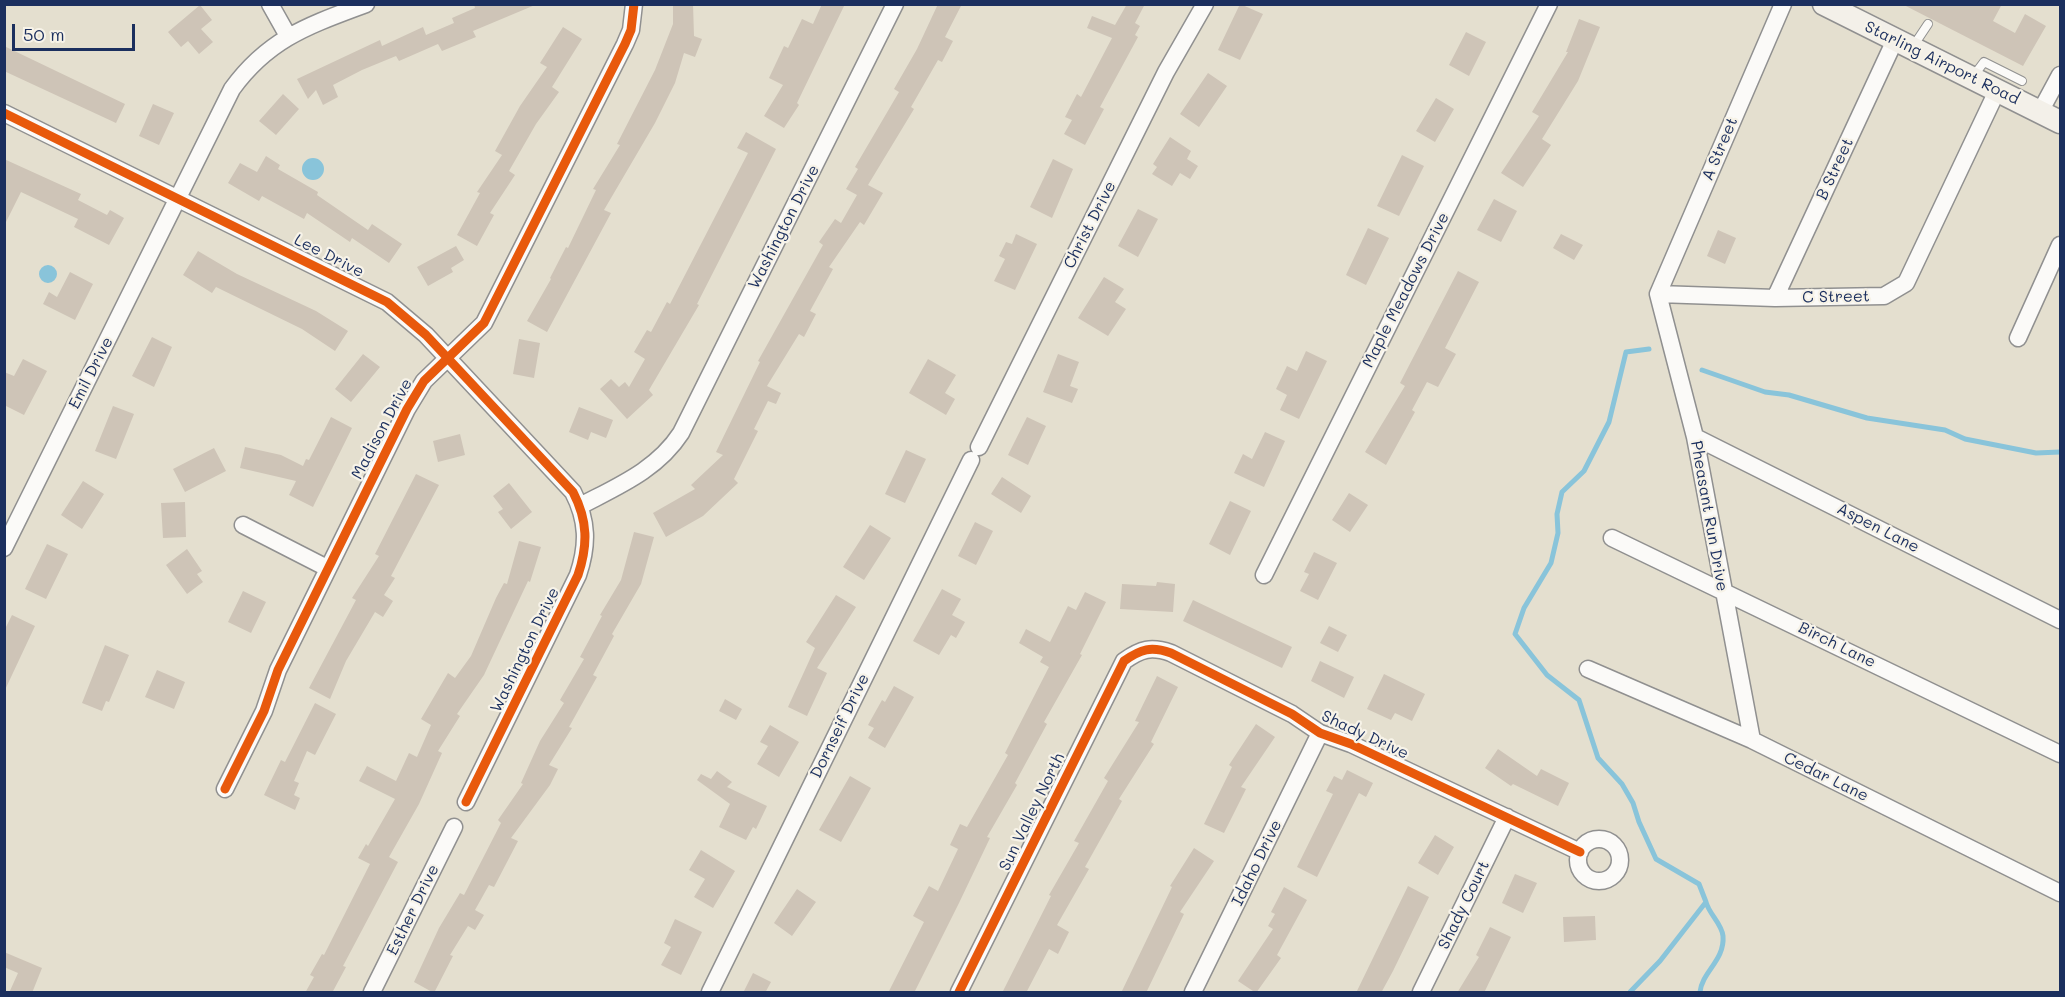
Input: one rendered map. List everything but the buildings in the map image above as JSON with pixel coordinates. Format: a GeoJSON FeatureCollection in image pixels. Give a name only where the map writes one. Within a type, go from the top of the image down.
{"type":"FeatureCollection","features":[{"type":"Feature","properties":{"kind":"street"},"geometry":{"type":"LineString","coordinates":[[270,4],[288,36]]}},
{"type":"Feature","properties":{"kind":"street","name":"Emil Drive"},"geometry":{"type":"LineString","coordinates":[[4,548],[232,89],[259,56],[288,36],[366,4]]}},
{"type":"Feature","properties":{"kind":"street","name":"Madison Drive"},"geometry":{"type":"LineString","coordinates":[[225,789],[264,711],[278,670],[414,394],[476,333],[491,310],[625,44],[631,30],[634,4]]}},
{"type":"Feature","properties":{"kind":"street","name":"Washington Drive"},"geometry":{"type":"LineString","coordinates":[[466,802],[578,575],[586,540],[580,506],[646,470],[666,453],[681,433],[895,4]]}},
{"type":"Feature","properties":{"kind":"street","name":"Christ Drive"},"geometry":{"type":"LineString","coordinates":[[975,453],[1166,72],[1205,4]]}},
{"type":"Feature","properties":{"kind":"street","name":"Maple Meadows Drive"},"geometry":{"type":"LineString","coordinates":[[1264,575],[1549,4]]}},
{"type":"Feature","properties":{"kind":"street","name":"A Street"},"geometry":{"type":"LineString","coordinates":[[1658,294],[1783,4]]}},
{"type":"Feature","properties":{"kind":"street","name":"Starling Airport Road"},"geometry":{"type":"LineString","coordinates":[[1825,5],[2061,122]]}},
{"type":"Feature","properties":{"kind":"street","name":"B Street"},"geometry":{"type":"LineString","coordinates":[[1775,298],[1904,44]]}},
{"type":"Feature","properties":{"kind":"street"},"geometry":{"type":"LineString","coordinates":[[2040,112],[2061,75]]}},
{"type":"Feature","properties":{"kind":"street","name":"C Street"},"geometry":{"type":"LineString","coordinates":[[1658,294],[1775,298],[1884,296],[1906,283],[1997,91]]}},
{"type":"Feature","properties":{"kind":"street","name":"Lee Drive"},"geometry":{"type":"LineString","coordinates":[[4,113],[387,302],[417,326],[563,480],[580,506]]}},
{"type":"Feature","properties":{"kind":"street"},"geometry":{"type":"LineString","coordinates":[[2018,338],[2061,245]]}},
{"type":"Feature","properties":{"kind":"street","name":"Pheasant Run Drive"},"geometry":{"type":"LineString","coordinates":[[1658,294],[1695,437],[1752,740]]}},
{"type":"Feature","properties":{"kind":"street","name":"Aspen Lane"},"geometry":{"type":"LineString","coordinates":[[1695,437],[2061,620]]}},
{"type":"Feature","properties":{"kind":"street","name":"Dornseif Drive"},"geometry":{"type":"LineString","coordinates":[[710,993],[975,453]]}},
{"type":"Feature","properties":{"kind":"street"},"geometry":{"type":"LineString","coordinates":[[243,525],[327,568]]}},
{"type":"Feature","properties":{"kind":"street","name":"Birch Lane"},"geometry":{"type":"LineString","coordinates":[[1612,538],[1723,589],[2061,754]]}},
{"type":"Feature","properties":{"kind":"street","name":"Shady Drive"},"geometry":{"type":"LineString","coordinates":[[1139,651],[1155,647],[1171,653],[1292,714],[1320,733],[1351,744],[1580,852]]}},
{"type":"Feature","properties":{"kind":"street","name":"Sun Valley North"},"geometry":{"type":"LineString","coordinates":[[959,993],[1124,661],[1139,651]]}},
{"type":"Feature","properties":{"kind":"street","name":"Cedar Lane"},"geometry":{"type":"LineString","coordinates":[[1588,669],[1752,740],[2061,893]]}},
{"type":"Feature","properties":{"kind":"street","name":"Idaho Drive"},"geometry":{"type":"LineString","coordinates":[[1193,993],[1320,733]]}},
{"type":"Feature","properties":{"kind":"street","name":"Shady Court"},"geometry":{"type":"LineString","coordinates":[[1421,993],[1507,817]]}},
{"type":"Feature","properties":{"kind":"street","name":"Esther Drive"},"geometry":{"type":"LineString","coordinates":[[372,993],[454,827]]}},
{"type":"Feature","properties":{"kind":"lane"},"geometry":{"type":"LineString","coordinates":[[1904,44],[1928,24]]}},
{"type":"Feature","properties":{"kind":"lane"},"geometry":{"type":"LineString","coordinates":[[1972,78],[1984,62],[2022,81]]}},
{"type":"Feature","properties":{"kind":"water"},"geometry":{"type":"Polygon","coordinates":[[[313,158],[321,161],[324,169],[321,177],[313,180],[305,177],[302,169],[305,161],[313,158]]]}},
{"type":"Feature","properties":{"kind":"water"},"geometry":{"type":"Polygon","coordinates":[[[48,265],[54,268],[57,274],[54,280],[48,283],[42,280],[39,274],[42,268],[48,265]]]}},
{"type":"Feature","properties":{"kind":"waterway"},"geometry":{"type":"LineString","coordinates":[[1630,992],[1660,961],[1706,902],[1699,884],[1656,859],[1633,803],[1622,784],[1598,758],[1579,700],[1547,675],[1515,634],[1524,608],[1551,563],[1558,533],[1557,514],[1562,492],[1584,471],[1609,422],[1626,352],[1649,349]]}},
{"type":"Feature","properties":{"kind":"waterway"},"geometry":{"type":"LineString","coordinates":[[1702,370],[1765,392],[1789,395],[1867,418],[1945,430],[1965,439],[2036,453],[2060,452]]}},
{"type":"Feature","properties":{"kind":"waterway"},"geometry":{"type":"LineString","coordinates":[[1700,992],[1723,944],[1722,932],[1706,902]]}},
{"type":"Feature","properties":{"kind":"cycle path"},"geometry":{"type":"LineString","coordinates":[[225,789],[264,711],[278,670],[407,409],[424,381],[484,323],[625,44],[631,30],[634,4]]}},
{"type":"Feature","properties":{"kind":"cycle path"},"geometry":{"type":"LineString","coordinates":[[4,113],[387,302],[426,335],[573,492],[582,513],[585,533],[584,553],[578,575],[466,802]]}},
{"type":"Feature","properties":{"kind":"cycle path"},"geometry":{"type":"LineString","coordinates":[[959,992],[1124,661],[1146,650],[1171,653],[1292,714],[1320,733],[1351,744],[1580,852]]}}]}
